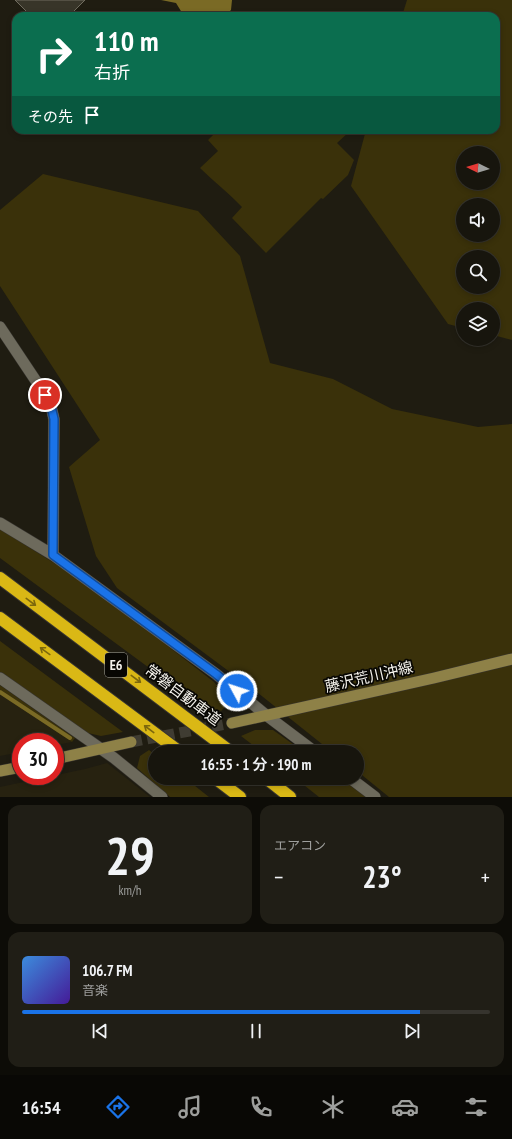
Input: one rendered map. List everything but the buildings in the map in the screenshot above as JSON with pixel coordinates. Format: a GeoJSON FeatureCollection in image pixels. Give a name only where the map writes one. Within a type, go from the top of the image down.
{"type":"FeatureCollection","features":[{"type":"Feature","properties":{"kind":"highway","name":"常磐自動車道"},"geometry":{"type":"LineString","coordinates":[[0,578],[222,745]]}},
{"type":"Feature","properties":{"kind":"highway","name":"E6"},"geometry":{"type":"LineString","coordinates":[[0,618],[171,745]]}},
{"type":"Feature","properties":{"kind":"highway"},"geometry":{"type":"LineString","coordinates":[[224,785],[240,797]]}},
{"type":"Feature","properties":{"kind":"highway"},"geometry":{"type":"LineString","coordinates":[[275,785],[290,797]]}},
{"type":"Feature","properties":{"kind":"main road","name":"藤沢荒川沖線"},"geometry":{"type":"LineString","coordinates":[[232,723],[512,659]]}},
{"type":"Feature","properties":{"kind":"main road"},"geometry":{"type":"LineString","coordinates":[[64,758],[131,742]]}},
{"type":"Feature","properties":{"kind":"main road"},"geometry":{"type":"LineString","coordinates":[[0,772],[12,769]]}},
{"type":"Feature","properties":{"kind":"street"},"geometry":{"type":"LineString","coordinates":[[0,327],[50,402],[54,419],[53,555]]}},
{"type":"Feature","properties":{"kind":"street"},"geometry":{"type":"LineString","coordinates":[[0,523],[53,555],[216,674],[266,716],[305,745]]}},
{"type":"Feature","properties":{"kind":"street"},"geometry":{"type":"LineString","coordinates":[[0,678],[102,749],[162,797]]}},
{"type":"Feature","properties":{"kind":"street"},"geometry":{"type":"LineString","coordinates":[[359,785],[375,797]]}},
{"type":"Feature","properties":{"kind":"shaded area"},"geometry":{"type":"Polygon","coordinates":[[[161,0],[232,0],[231,10],[229,12],[182,12],[176,3],[161,0]]]}},
{"type":"Feature","properties":{"kind":"shaded area"},"geometry":{"type":"Polygon","coordinates":[[[407,0],[512,0],[512,340],[500,337],[500,302],[456,302],[456,326],[448,324],[351,186],[365,134],[500,134],[500,12],[403,12],[407,0]]]}},
{"type":"Feature","properties":{"kind":"shaded area"},"geometry":{"type":"Polygon","coordinates":[[[214,134],[347,134],[337,143],[354,160],[348,175],[323,199],[321,198],[266,253],[232,218],[242,207],[200,168],[218,151],[208,140],[214,134]]]}},
{"type":"Feature","properties":{"kind":"shaded area"},"geometry":{"type":"Polygon","coordinates":[[[43,174],[198,211],[240,256],[270,363],[333,379],[392,409],[478,427],[512,424],[512,797],[389,797],[364,777],[364,745],[323,745],[258,693],[117,588],[96,556],[69,467],[100,440],[0,286],[0,210],[43,174]]]}},
{"type":"Feature","properties":{"kind":"shaded area"},"geometry":{"type":"Polygon","coordinates":[[[0,529],[65,570],[214,682],[225,695],[224,708],[221,711],[209,712],[0,558],[0,529]]]}},
{"type":"Feature","properties":{"kind":"shaded area"},"geometry":{"type":"Polygon","coordinates":[[[0,641],[123,732],[101,736],[88,733],[0,673],[0,641]]]}},
{"type":"Feature","properties":{"kind":"shaded area"},"geometry":{"type":"Polygon","coordinates":[[[0,685],[75,738],[72,742],[64,737],[64,733],[58,733],[0,694],[0,685]]]}},
{"type":"Feature","properties":{"kind":"shaded area"},"geometry":{"type":"Polygon","coordinates":[[[0,694],[58,733],[12,733],[12,754],[0,756],[0,694]]]}},
{"type":"Feature","properties":{"kind":"shaded area"},"geometry":{"type":"Polygon","coordinates":[[[255,730],[273,730],[294,745],[253,745],[241,736],[255,730]]]}},
{"type":"Feature","properties":{"kind":"shaded area"},"geometry":{"type":"Polygon","coordinates":[[[64,737],[72,742],[64,743],[64,737]]]}},
{"type":"Feature","properties":{"kind":"shaded area"},"geometry":{"type":"Polygon","coordinates":[[[148,751],[148,778],[137,768],[140,756],[148,751]]]}},
{"type":"Feature","properties":{"kind":"shaded area"},"geometry":{"type":"Polygon","coordinates":[[[107,763],[150,797],[0,797],[0,787],[12,784],[64,785],[64,773],[107,763]]]}},
{"type":"Feature","properties":{"kind":"shaded area"},"geometry":{"type":"Polygon","coordinates":[[[156,785],[194,785],[209,797],[170,797],[156,785]]]}},
{"type":"Feature","properties":{"kind":"shaded area"},"geometry":{"type":"Polygon","coordinates":[[[304,785],[350,785],[366,797],[319,797],[304,785]]]}},
{"type":"Feature","properties":{"kind":"waterway"},"geometry":{"type":"LineString","coordinates":[[0,692],[70,738]]}},
{"type":"Feature","properties":{"kind":"tunnel"},"geometry":{"type":"LineString","coordinates":[[131,742],[232,723]]}},
{"type":"Feature","properties":{"kind":"route"},"geometry":{"type":"LineString","coordinates":[[45,395],[50,402],[54,419],[53,555],[237,691]]}}]}
